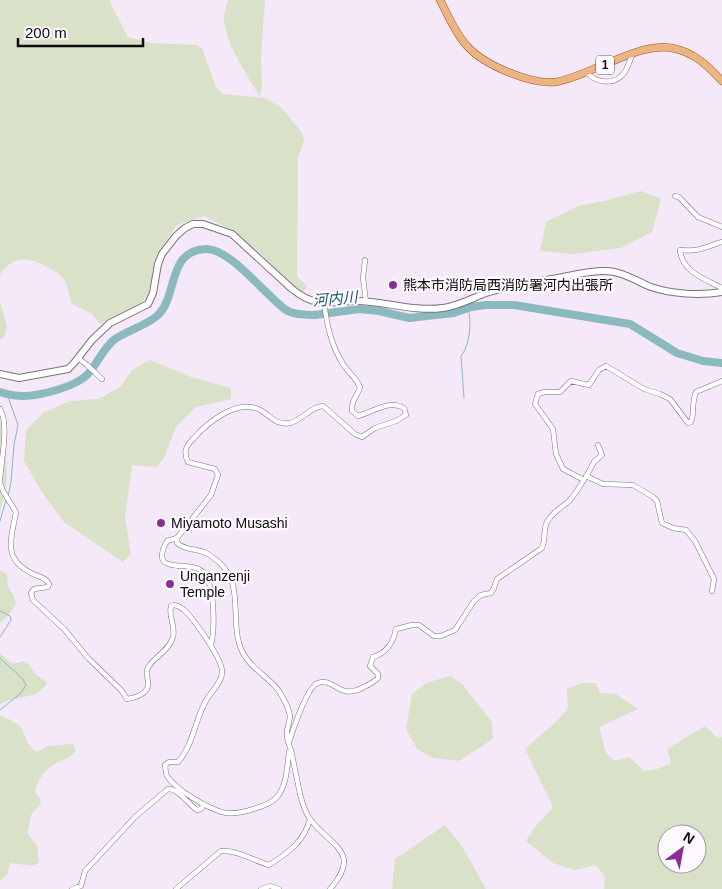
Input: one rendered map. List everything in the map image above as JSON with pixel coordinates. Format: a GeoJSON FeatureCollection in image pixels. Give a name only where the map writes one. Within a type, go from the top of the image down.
{"type":"FeatureCollection","features":[{"type":"Feature","properties":{"kind":"main road","name":"1"},"geometry":{"type":"LineString","coordinates":[[440,0],[454,28],[466,46],[485,60],[518,76],[542,82],[558,82],[654,48],[671,48],[683,51],[699,59],[722,81]]}},
{"type":"Feature","properties":{"kind":"main road"},"geometry":{"type":"LineString","coordinates":[[0,374],[19,378],[68,369],[92,340],[110,323],[126,317],[148,304],[153,293],[158,264],[162,254],[176,236],[193,224],[210,226],[232,234],[302,298],[324,306],[366,302],[414,309],[443,308],[515,286],[605,271],[622,274],[649,286],[669,291],[698,294],[722,292]]}},
{"type":"Feature","properties":{"kind":"street"},"geometry":{"type":"LineString","coordinates":[[586,72],[597,80],[605,82],[616,80],[624,73],[632,55]]}},
{"type":"Feature","properties":{"kind":"street"},"geometry":{"type":"LineString","coordinates":[[675,196],[679,197],[698,217],[722,227]]}},
{"type":"Feature","properties":{"kind":"street"},"geometry":{"type":"LineString","coordinates":[[722,242],[693,252],[680,250],[681,258],[685,265],[695,274],[722,288]]}},
{"type":"Feature","properties":{"kind":"street"},"geometry":{"type":"LineString","coordinates":[[365,260],[363,278],[366,302]]}},
{"type":"Feature","properties":{"kind":"street"},"geometry":{"type":"LineString","coordinates":[[211,645],[213,631],[210,584],[204,572],[193,566],[172,566],[161,556],[167,541],[177,538],[211,496],[218,475],[215,469],[188,462],[185,455],[186,447],[205,426],[219,415],[244,408],[261,410],[278,423],[290,423],[303,418],[318,406],[324,406],[362,437],[375,428],[396,421],[406,415],[404,408],[398,404],[391,404],[367,414],[355,415],[352,410],[352,404],[360,386],[332,346],[324,306]]}},
{"type":"Feature","properties":{"kind":"street"},"geometry":{"type":"LineString","coordinates":[[78,358],[102,379]]}},
{"type":"Feature","properties":{"kind":"street"},"geometry":{"type":"LineString","coordinates":[[712,591],[714,579],[695,541],[686,530],[673,528],[662,523],[657,501],[653,497],[633,485],[602,484],[563,469],[556,454],[553,429],[535,404],[538,394],[560,392],[571,381],[590,385],[599,370],[606,366],[644,389],[670,399],[688,423],[692,419],[692,400],[696,392],[722,381]]}},
{"type":"Feature","properties":{"kind":"street"},"geometry":{"type":"LineString","coordinates":[[0,409],[3,414],[4,430],[0,483],[16,512],[10,546],[12,557],[25,570],[47,580],[49,584],[48,587],[34,589],[31,593],[33,600],[121,690],[127,699],[135,698],[146,690],[148,687],[147,670],[150,664],[169,646],[174,628],[170,612],[171,606],[177,605],[184,609],[211,645],[222,666],[221,677],[202,708],[186,750],[178,762],[169,762],[166,765],[168,777],[195,800],[220,812],[237,813],[255,809],[276,798],[284,786],[289,745],[307,696],[315,685],[324,682],[343,691],[354,692],[374,683],[378,678],[378,674],[370,666],[373,657],[382,655],[395,637],[396,629],[419,625],[434,636],[441,636],[455,630],[474,601],[481,595],[491,592],[497,579],[542,548],[545,540],[545,527],[548,521],[559,507],[567,502],[594,462],[602,455],[598,445]]}},
{"type":"Feature","properties":{"kind":"street"},"geometry":{"type":"LineString","coordinates":[[177,538],[177,543],[182,548],[209,554],[226,569],[234,593],[238,642],[241,650],[254,668],[278,689],[283,698],[290,716],[287,734],[302,800],[310,818],[337,846],[343,858],[343,871],[330,889]]}},
{"type":"Feature","properties":{"kind":"street"},"geometry":{"type":"LineString","coordinates":[[72,889],[81,886],[85,870],[135,817],[168,790],[172,789],[197,810],[201,809],[204,804]]}},
{"type":"Feature","properties":{"kind":"street"},"geometry":{"type":"LineString","coordinates":[[176,889],[221,851],[234,851],[269,865],[287,854],[298,842],[307,828],[310,818]]}},
{"type":"Feature","properties":{"kind":"street"},"geometry":{"type":"LineString","coordinates":[[262,889],[270,886],[279,889]]}},
{"type":"Feature","properties":{"kind":"green space"},"geometry":{"type":"Polygon","coordinates":[[[0,0],[109,0],[128,37],[152,43],[197,45],[202,48],[215,85],[222,94],[266,98],[282,108],[302,133],[304,140],[298,158],[297,276],[307,286],[302,295],[260,253],[228,228],[204,216],[177,225],[157,254],[149,293],[140,304],[100,324],[92,314],[72,304],[63,278],[43,265],[29,260],[17,261],[5,268],[0,275],[0,0]]]}},
{"type":"Feature","properties":{"kind":"green space"},"geometry":{"type":"Polygon","coordinates":[[[228,0],[265,0],[260,97],[231,46],[227,35],[224,15],[228,0]]]}},
{"type":"Feature","properties":{"kind":"green space"},"geometry":{"type":"Polygon","coordinates":[[[641,191],[661,199],[652,232],[621,248],[573,254],[540,251],[546,222],[578,206],[641,191]]]}},
{"type":"Feature","properties":{"kind":"green space"},"geometry":{"type":"Polygon","coordinates":[[[0,301],[7,326],[3,339],[0,339],[0,301]]]}},
{"type":"Feature","properties":{"kind":"green space"},"geometry":{"type":"Polygon","coordinates":[[[150,360],[191,377],[231,388],[231,399],[196,407],[176,427],[164,458],[157,467],[132,465],[125,517],[131,554],[123,562],[64,522],[43,494],[24,461],[26,430],[43,413],[70,401],[99,399],[121,386],[132,370],[150,360]]]}},
{"type":"Feature","properties":{"kind":"green space"},"geometry":{"type":"Polygon","coordinates":[[[0,419],[6,452],[7,480],[0,513],[0,419]]]}},
{"type":"Feature","properties":{"kind":"green space"},"geometry":{"type":"Polygon","coordinates":[[[0,571],[7,574],[8,586],[16,603],[0,624],[0,571]]]}},
{"type":"Feature","properties":{"kind":"green space"},"geometry":{"type":"Polygon","coordinates":[[[0,653],[13,663],[22,661],[28,663],[35,674],[46,681],[47,684],[37,694],[5,701],[0,705],[0,653]]]}},
{"type":"Feature","properties":{"kind":"green space"},"geometry":{"type":"Polygon","coordinates":[[[450,676],[462,684],[492,722],[493,739],[459,761],[433,758],[417,749],[406,729],[412,694],[426,683],[450,676]]]}},
{"type":"Feature","properties":{"kind":"green space"},"geometry":{"type":"Polygon","coordinates":[[[581,683],[596,683],[600,693],[616,694],[638,709],[599,727],[606,753],[615,761],[629,757],[644,771],[657,769],[671,763],[667,749],[705,726],[719,739],[722,736],[722,889],[604,889],[605,877],[596,865],[575,870],[553,863],[526,841],[535,827],[553,807],[525,749],[558,720],[568,708],[567,689],[581,683]]]}},
{"type":"Feature","properties":{"kind":"green space"},"geometry":{"type":"Polygon","coordinates":[[[0,715],[11,720],[21,728],[28,744],[36,752],[48,746],[73,744],[75,751],[66,759],[48,769],[39,780],[36,788],[35,792],[41,803],[31,815],[28,832],[37,845],[39,862],[34,866],[10,863],[7,875],[0,881],[0,715]]]}},
{"type":"Feature","properties":{"kind":"green space"},"geometry":{"type":"Polygon","coordinates":[[[445,825],[462,846],[486,889],[392,889],[395,859],[445,825]]]}},
{"type":"Feature","properties":{"kind":"waterway","name":"河内川"},"geometry":{"type":"LineString","coordinates":[[0,392],[11,395],[30,396],[66,387],[87,375],[115,339],[158,315],[164,307],[184,257],[205,249],[215,250],[225,256],[286,310],[293,313],[315,315],[359,309],[379,311],[409,318],[454,313],[471,307],[486,305],[514,305],[630,324],[677,353],[703,361],[722,363]]}},
{"type":"Feature","properties":{"kind":"waterway"},"geometry":{"type":"LineString","coordinates":[[464,398],[461,356],[469,333],[470,320],[468,308]]}},
{"type":"Feature","properties":{"kind":"waterway"},"geometry":{"type":"LineString","coordinates":[[7,394],[18,425],[8,497]]}},
{"type":"Feature","properties":{"kind":"waterway"},"geometry":{"type":"LineString","coordinates":[[0,521],[6,500]]}},
{"type":"Feature","properties":{"kind":"waterway"},"geometry":{"type":"LineString","coordinates":[[0,611],[10,616],[11,620],[0,637]]}},
{"type":"Feature","properties":{"kind":"waterway"},"geometry":{"type":"LineString","coordinates":[[0,658],[26,685],[21,693],[0,710]]}},
{"type":"Feature","properties":{"kind":"place","name":"熊本市消防局西消防署河内出張所"},"geometry":{"type":"Point","coordinates":[393,285]}},
{"type":"Feature","properties":{"kind":"place","name":"Miyamoto Musashi"},"geometry":{"type":"Point","coordinates":[161,523]}},
{"type":"Feature","properties":{"kind":"place","name":"Unganzenji Temple"},"geometry":{"type":"Point","coordinates":[170,584]}}]}
